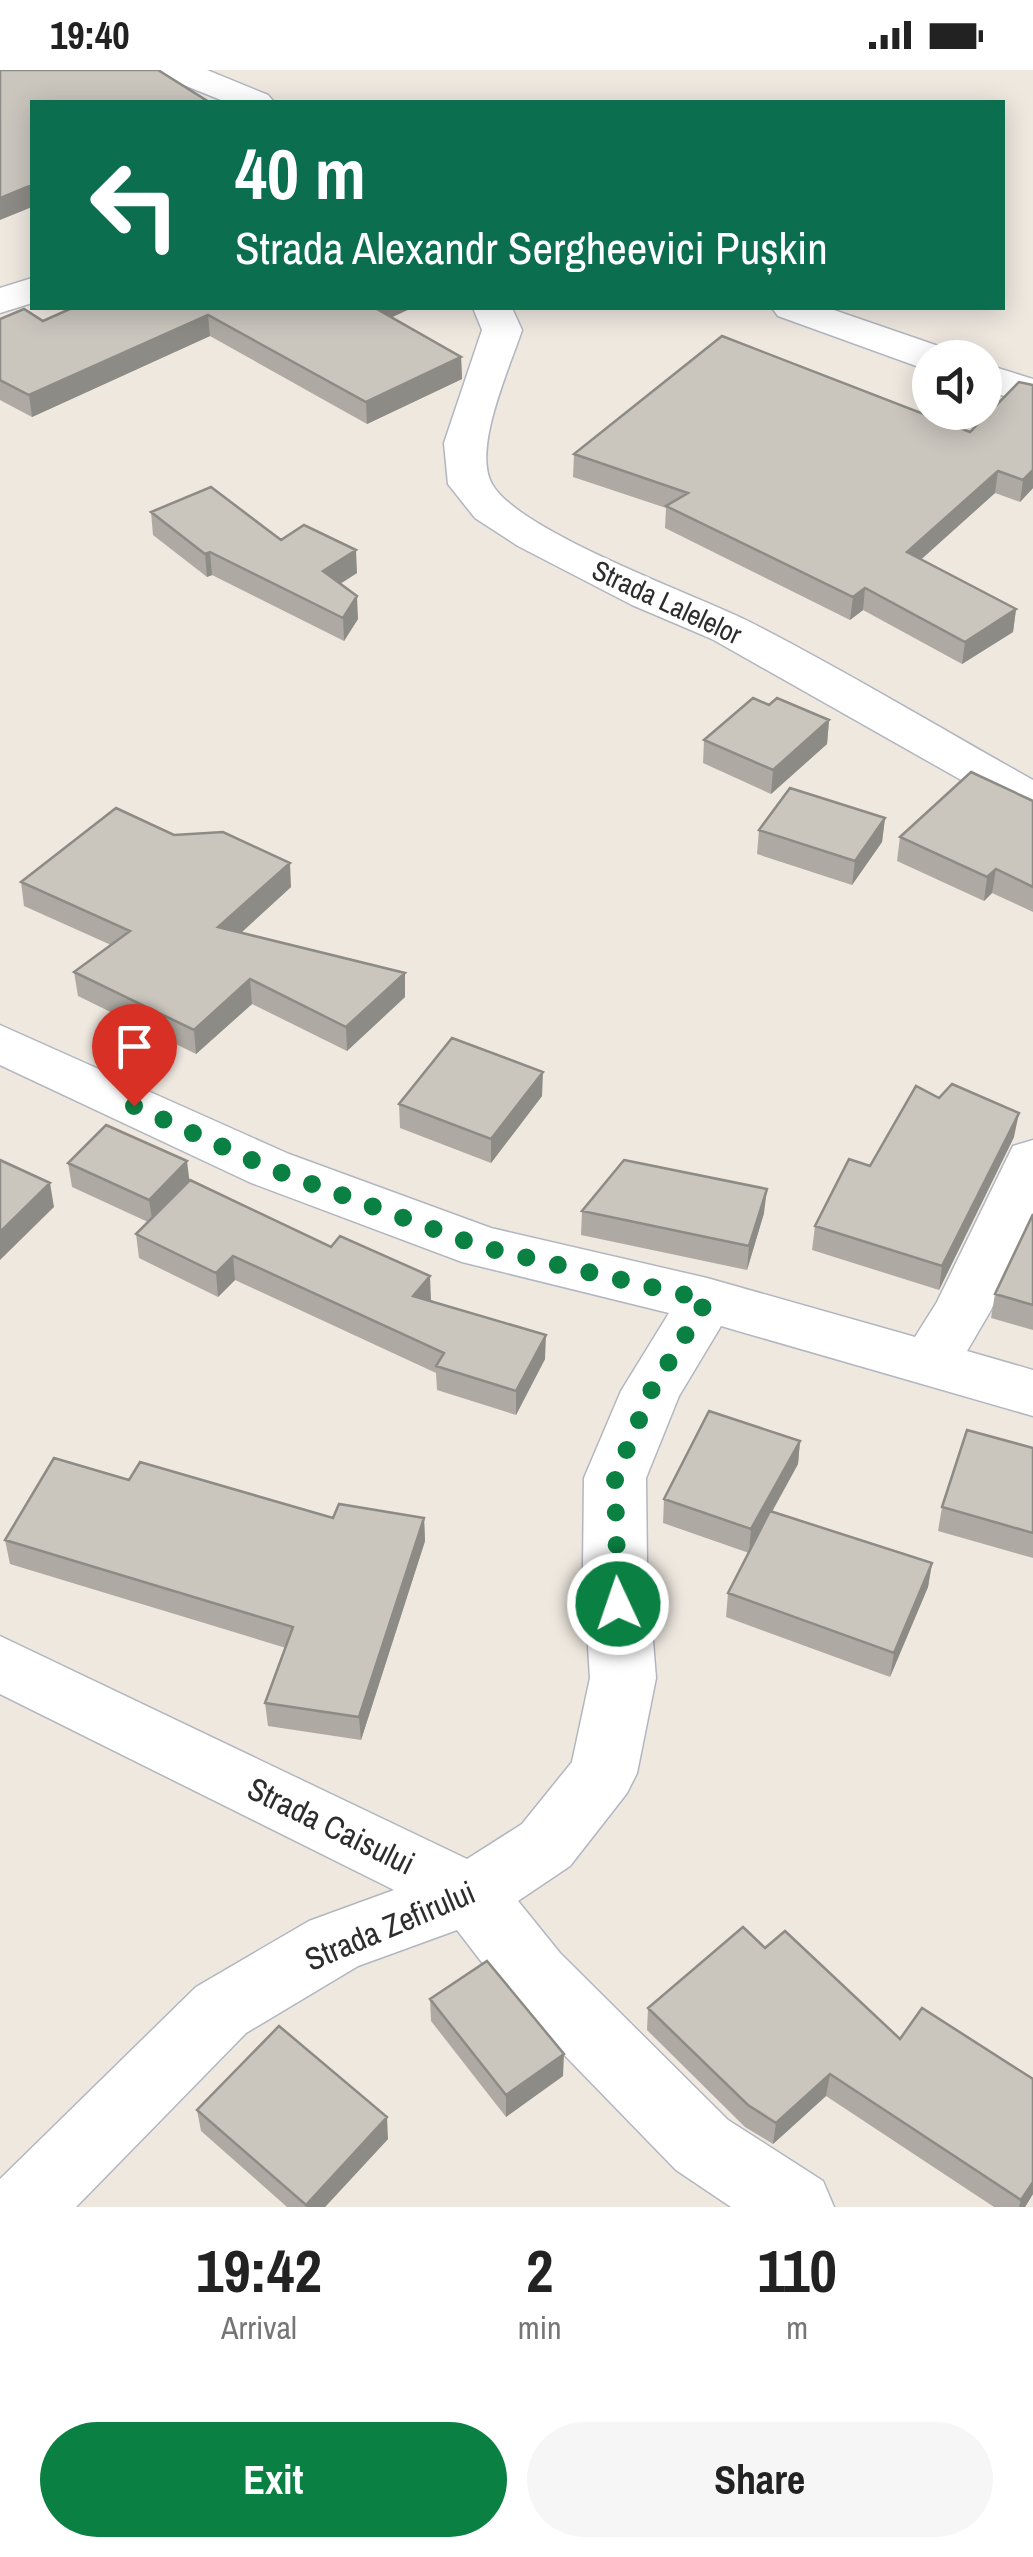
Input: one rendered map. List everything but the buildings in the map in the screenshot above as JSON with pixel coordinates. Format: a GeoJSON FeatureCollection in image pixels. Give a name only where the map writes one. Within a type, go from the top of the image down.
{"type":"FeatureCollection","features":[{"type":"Feature","properties":{"kind":"street"},"geometry":{"type":"LineString","coordinates":[[176,70],[251,100]]}},
{"type":"Feature","properties":{"kind":"street"},"geometry":{"type":"LineString","coordinates":[[0,301],[30,291]]}},
{"type":"Feature","properties":{"kind":"street","name":"Strada Lalelelor"},"geometry":{"type":"LineString","coordinates":[[494,310],[502,330],[464,442],[469,484],[490,510],[533,537],[648,596],[728,628],[1033,800]]}},
{"type":"Feature","properties":{"kind":"street"},"geometry":{"type":"LineString","coordinates":[[798,310],[912,351]]}},
{"type":"Feature","properties":{"kind":"street"},"geometry":{"type":"LineString","coordinates":[[1002,382],[1033,393]]}},
{"type":"Feature","properties":{"kind":"street"},"geometry":{"type":"LineString","coordinates":[[0,1043],[269,1168],[482,1247],[707,1300],[1033,1393]]}},
{"type":"Feature","properties":{"kind":"street"},"geometry":{"type":"LineString","coordinates":[[929,1363],[962,1310],[1033,1160]]}},
{"type":"Feature","properties":{"kind":"street","name":"Strada Zefirului"},"geometry":{"type":"LineString","coordinates":[[24,2207],[221,2010],[334,1942],[471,1894],[546,1846],[603,1773],[623,1678],[615,1567],[615,1478],[651,1391],[707,1300]]}},
{"type":"Feature","properties":{"kind":"street","name":"Strada Caisului"},"geometry":{"type":"LineString","coordinates":[[0,1663],[98,1715],[471,1894],[534,1976],[702,2144],[796,2207]]}},
{"type":"Feature","properties":{"kind":"route"},"geometry":{"type":"LineString","coordinates":[[134,1106],[269,1168],[482,1247],[707,1300],[651,1391],[615,1478],[618,1604]]}}]}
